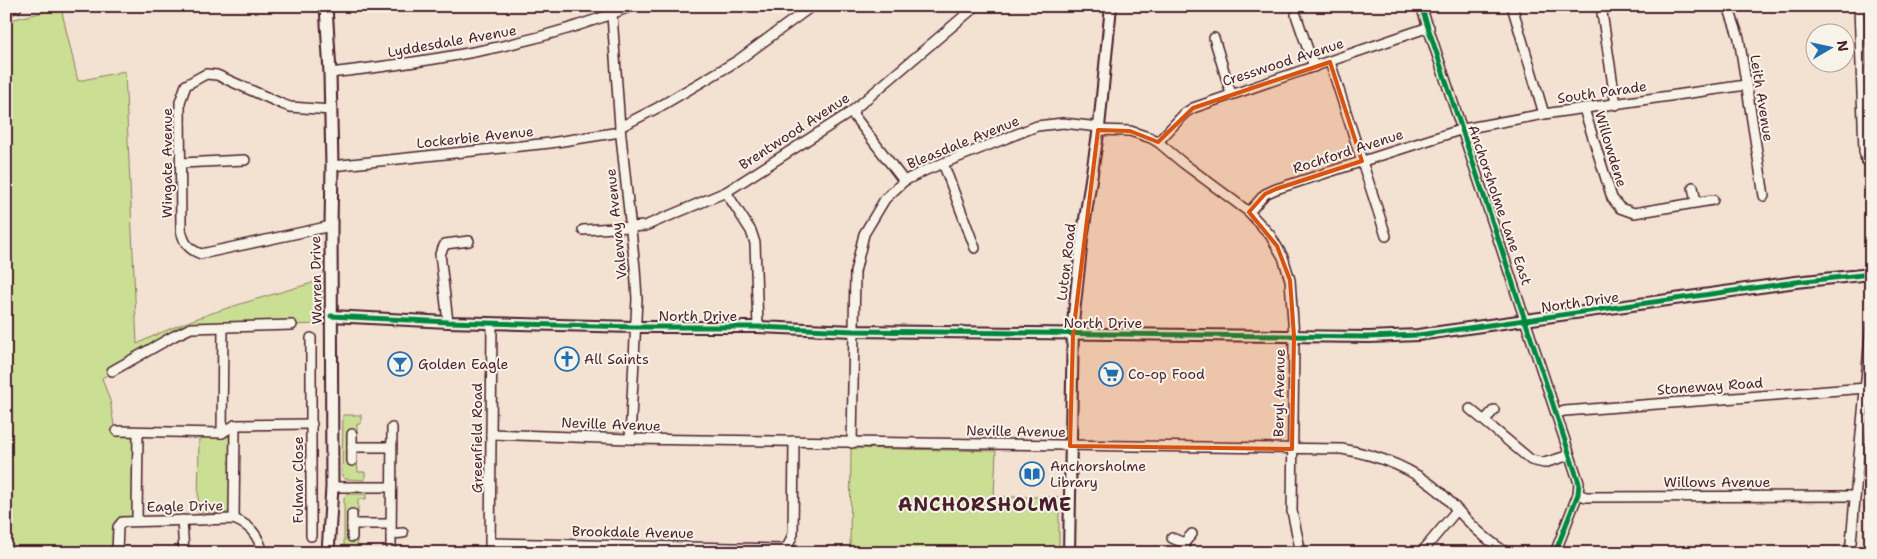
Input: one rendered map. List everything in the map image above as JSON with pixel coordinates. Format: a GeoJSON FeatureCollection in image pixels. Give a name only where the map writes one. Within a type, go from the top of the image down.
{"type":"FeatureCollection","features":[{"type":"Feature","properties":{"kind":"main road"},"geometry":{"type":"LineString","coordinates":[[6,8],[15,6]]}},
{"type":"Feature","properties":{"kind":"main road","name":"Warren Drive"},"geometry":{"type":"LineString","coordinates":[[326,6],[332,110],[330,226],[332,487],[328,553]]}},
{"type":"Feature","properties":{"kind":"street","name":"Lyddesdale Avenue"},"geometry":{"type":"LineString","coordinates":[[330,73],[413,63],[494,49],[555,33],[611,10],[632,6]]}},
{"type":"Feature","properties":{"kind":"street","name":"Lockerbie Avenue"},"geometry":{"type":"LineString","coordinates":[[332,166],[550,143],[620,129],[737,61],[812,6]]}},
{"type":"Feature","properties":{"kind":"street","name":"Brentwood Avenue"},"geometry":{"type":"LineString","coordinates":[[583,230],[646,226],[726,192],[851,112],[976,6]]}},
{"type":"Feature","properties":{"kind":"street","name":"Luton Road"},"geometry":{"type":"LineString","coordinates":[[1069,553],[1073,334],[1082,238],[1098,128],[1111,6]]}},
{"type":"Feature","properties":{"kind":"street","name":"Anchorsholme Lane East"},"geometry":{"type":"LineString","coordinates":[[1421,6],[1579,482],[1578,494],[1554,553]]}},
{"type":"Feature","properties":{"kind":"street"},"geometry":{"type":"LineString","coordinates":[[1512,6],[1544,114]]}},
{"type":"Feature","properties":{"kind":"street"},"geometry":{"type":"LineString","coordinates":[[1601,6],[1616,105]]}},
{"type":"Feature","properties":{"kind":"street","name":"Leith Avenue"},"geometry":{"type":"LineString","coordinates":[[1728,6],[1739,38],[1764,196]]}},
{"type":"Feature","properties":{"kind":"street"},"geometry":{"type":"LineString","coordinates":[[1859,6],[1864,152],[1866,160],[1871,164]]}},
{"type":"Feature","properties":{"kind":"street","name":"Valeway Avenue"},"geometry":{"type":"LineString","coordinates":[[611,10],[620,129],[632,227],[637,299],[634,327],[630,440]]}},
{"type":"Feature","properties":{"kind":"street"},"geometry":{"type":"LineString","coordinates":[[1296,15],[1314,67]]}},
{"type":"Feature","properties":{"kind":"street","name":"Cresswood Avenue"},"geometry":{"type":"LineString","coordinates":[[1158,142],[1185,113],[1193,108],[1429,27]]}},
{"type":"Feature","properties":{"kind":"street"},"geometry":{"type":"LineString","coordinates":[[1214,38],[1231,94]]}},
{"type":"Feature","properties":{"kind":"street"},"geometry":{"type":"LineString","coordinates":[[1330,62],[1386,236]]}},
{"type":"Feature","properties":{"kind":"street","name":"Wingate Avenue"},"geometry":{"type":"LineString","coordinates":[[330,226],[201,254],[193,251],[186,245],[181,230],[180,102],[186,85],[206,74],[217,75],[282,104],[332,110]]}},
{"type":"Feature","properties":{"kind":"street","name":"South Parade"},"geometry":{"type":"LineString","coordinates":[[1463,129],[1544,114],[1746,86]]}},
{"type":"Feature","properties":{"kind":"street","name":"Willowdene"},"geometry":{"type":"LineString","coordinates":[[1584,109],[1612,198],[1620,208],[1634,212],[1713,200]]}},
{"type":"Feature","properties":{"kind":"street"},"geometry":{"type":"LineString","coordinates":[[851,112],[904,181]]}},
{"type":"Feature","properties":{"kind":"street","name":"Bleasdale Avenue"},"geometry":{"type":"LineString","coordinates":[[852,442],[855,272],[864,234],[885,199],[904,181],[943,163],[1037,126],[1063,123],[1098,128]]}},
{"type":"Feature","properties":{"kind":"street","name":"Beryl Avenue"},"geometry":{"type":"LineString","coordinates":[[1098,128],[1130,131],[1152,138],[1158,142],[1249,212],[1270,235],[1283,257],[1290,280],[1294,336],[1292,511],[1301,553]]}},
{"type":"Feature","properties":{"kind":"street","name":"Rochford Avenue"},"geometry":{"type":"LineString","coordinates":[[1249,212],[1264,194],[1276,189],[1463,129]]}},
{"type":"Feature","properties":{"kind":"street"},"geometry":{"type":"LineString","coordinates":[[180,163],[245,160]]}},
{"type":"Feature","properties":{"kind":"street"},"geometry":{"type":"LineString","coordinates":[[943,163],[975,248]]}},
{"type":"Feature","properties":{"kind":"street"},"geometry":{"type":"LineString","coordinates":[[1693,188],[1696,202]]}},
{"type":"Feature","properties":{"kind":"street"},"geometry":{"type":"LineString","coordinates":[[726,192],[751,231],[755,243],[758,328]]}},
{"type":"Feature","properties":{"kind":"street"},"geometry":{"type":"LineString","coordinates":[[448,322],[440,254],[445,244],[470,241]]}},
{"type":"Feature","properties":{"kind":"street","name":"North Drive"},"geometry":{"type":"LineString","coordinates":[[332,316],[492,324],[854,331],[1294,336],[1418,335],[1796,282],[1871,274]]}},
{"type":"Feature","properties":{"kind":"street","name":"Greenfield Road"},"geometry":{"type":"LineString","coordinates":[[491,548],[492,324]]}},
{"type":"Feature","properties":{"kind":"street"},"geometry":{"type":"LineString","coordinates":[[112,371],[191,328],[292,325]]}},
{"type":"Feature","properties":{"kind":"street"},"geometry":{"type":"LineString","coordinates":[[1850,553],[1871,326]]}},
{"type":"Feature","properties":{"kind":"street"},"geometry":{"type":"LineString","coordinates":[[222,327],[222,433]]}},
{"type":"Feature","properties":{"kind":"street","name":"Fulmar Close"},"geometry":{"type":"LineString","coordinates":[[312,338],[312,536]]}},
{"type":"Feature","properties":{"kind":"street","name":"Stoneway Road"},"geometry":{"type":"LineString","coordinates":[[1557,413],[1866,388]]}},
{"type":"Feature","properties":{"kind":"street"},"geometry":{"type":"LineString","coordinates":[[1470,409],[1531,460],[1544,463],[1570,455]]}},
{"type":"Feature","properties":{"kind":"street"},"geometry":{"type":"LineString","coordinates":[[1485,420],[1494,410]]}},
{"type":"Feature","properties":{"kind":"street"},"geometry":{"type":"LineString","coordinates":[[117,431],[222,433],[235,425],[312,424]]}},
{"type":"Feature","properties":{"kind":"street"},"geometry":{"type":"LineString","coordinates":[[234,519],[235,425]]}},
{"type":"Feature","properties":{"kind":"street"},"geometry":{"type":"LineString","coordinates":[[391,546],[392,428]]}},
{"type":"Feature","properties":{"kind":"street"},"geometry":{"type":"LineString","coordinates":[[138,432],[138,521]]}},
{"type":"Feature","properties":{"kind":"street"},"geometry":{"type":"LineString","coordinates":[[352,434],[352,461]]}},
{"type":"Feature","properties":{"kind":"street","name":"Neville Avenue"},"geometry":{"type":"LineString","coordinates":[[491,434],[630,440],[1342,449],[1380,458],[1420,477],[1440,492],[1486,538],[1506,553]]}},
{"type":"Feature","properties":{"kind":"street"},"geometry":{"type":"LineString","coordinates":[[352,447],[392,443],[402,440]]}},
{"type":"Feature","properties":{"kind":"street","name":"Brookdale Avenue"},"geometry":{"type":"LineString","coordinates":[[491,548],[782,549],[788,546],[793,534],[794,441]]}},
{"type":"Feature","properties":{"kind":"street"},"geometry":{"type":"LineString","coordinates":[[332,487],[391,487]]}},
{"type":"Feature","properties":{"kind":"street","name":"Willows Avenue"},"geometry":{"type":"LineString","coordinates":[[1578,494],[1586,497],[1855,496]]}},
{"type":"Feature","properties":{"kind":"street"},"geometry":{"type":"LineString","coordinates":[[1421,553],[1457,510]]}},
{"type":"Feature","properties":{"kind":"street"},"geometry":{"type":"LineString","coordinates":[[352,514],[352,537]]}},
{"type":"Feature","properties":{"kind":"street","name":"Eagle Drive"},"geometry":{"type":"LineString","coordinates":[[117,553],[119,524],[124,521],[234,519],[243,523],[255,533],[263,553]]}},
{"type":"Feature","properties":{"kind":"street"},"geometry":{"type":"LineString","coordinates":[[182,520],[184,553]]}},
{"type":"Feature","properties":{"kind":"street"},"geometry":{"type":"LineString","coordinates":[[352,524],[391,529],[403,534]]}},
{"type":"Feature","properties":{"kind":"street"},"geometry":{"type":"LineString","coordinates":[[1184,543],[1192,534]]}},
{"type":"Feature","properties":{"kind":"street"},"geometry":{"type":"LineString","coordinates":[[1172,538],[1184,543]]}},
{"type":"Feature","properties":{"kind":"street"},"geometry":{"type":"LineString","coordinates":[[1184,543],[1186,553]]}},
{"type":"Feature","properties":{"kind":"highlighted area"},"geometry":{"type":"Polygon","coordinates":[[[1330,62],[1362,161],[1276,189],[1265,194],[1249,212],[1277,246],[1290,280],[1294,336],[1292,449],[1070,446],[1073,334],[1098,130],[1130,131],[1158,142],[1193,108],[1330,62]]]}},
{"type":"Feature","properties":{"kind":"green space"},"geometry":{"type":"Polygon","coordinates":[[[61,8],[78,81],[125,71],[137,344],[159,333],[205,316],[322,280],[322,324],[191,328],[102,378],[110,401],[115,431],[138,432],[137,521],[119,524],[116,521],[112,553],[6,553],[6,21],[61,8]]]}},
{"type":"Feature","properties":{"kind":"green space"},"geometry":{"type":"Polygon","coordinates":[[[343,415],[361,415],[361,424],[357,424],[357,434],[352,434],[352,461],[357,461],[358,472],[365,472],[365,480],[345,479],[342,476],[343,415]]]}},
{"type":"Feature","properties":{"kind":"green space"},"geometry":{"type":"Polygon","coordinates":[[[199,437],[231,437],[231,509],[226,513],[198,513],[199,437]]]}},
{"type":"Feature","properties":{"kind":"green space"},"geometry":{"type":"Polygon","coordinates":[[[851,448],[996,451],[994,497],[1059,497],[1059,553],[850,553],[851,448]]]}},
{"type":"Feature","properties":{"kind":"green space"},"geometry":{"type":"Polygon","coordinates":[[[347,494],[366,494],[366,499],[358,499],[358,514],[352,514],[352,537],[357,537],[357,552],[344,551],[344,497],[347,494]]]}},
{"type":"Feature","properties":{"kind":"cycle path"},"geometry":{"type":"LineString","coordinates":[[1421,6],[1579,483],[1578,494],[1555,553]]}},
{"type":"Feature","properties":{"kind":"cycle path"},"geometry":{"type":"LineString","coordinates":[[331,316],[448,322],[634,327],[758,327],[854,331],[1369,337],[1418,335],[1796,282],[1871,274]]}},
{"type":"Feature","properties":{"kind":"place","name":"All Saints"},"geometry":{"type":"Point","coordinates":[567,359]}},
{"type":"Feature","properties":{"kind":"place","name":"Golden Eagle"},"geometry":{"type":"Point","coordinates":[400,364]}},
{"type":"Feature","properties":{"kind":"place","name":"Co-op Food"},"geometry":{"type":"Point","coordinates":[1111,374]}},
{"type":"Feature","properties":{"kind":"place","name":"Anchorsholme Library"},"geometry":{"type":"Point","coordinates":[1032,474]}},
{"type":"Feature","properties":{"kind":"district","name":"ANCHORSHOLME"},"geometry":{"type":"Point","coordinates":[985,504]}}]}
